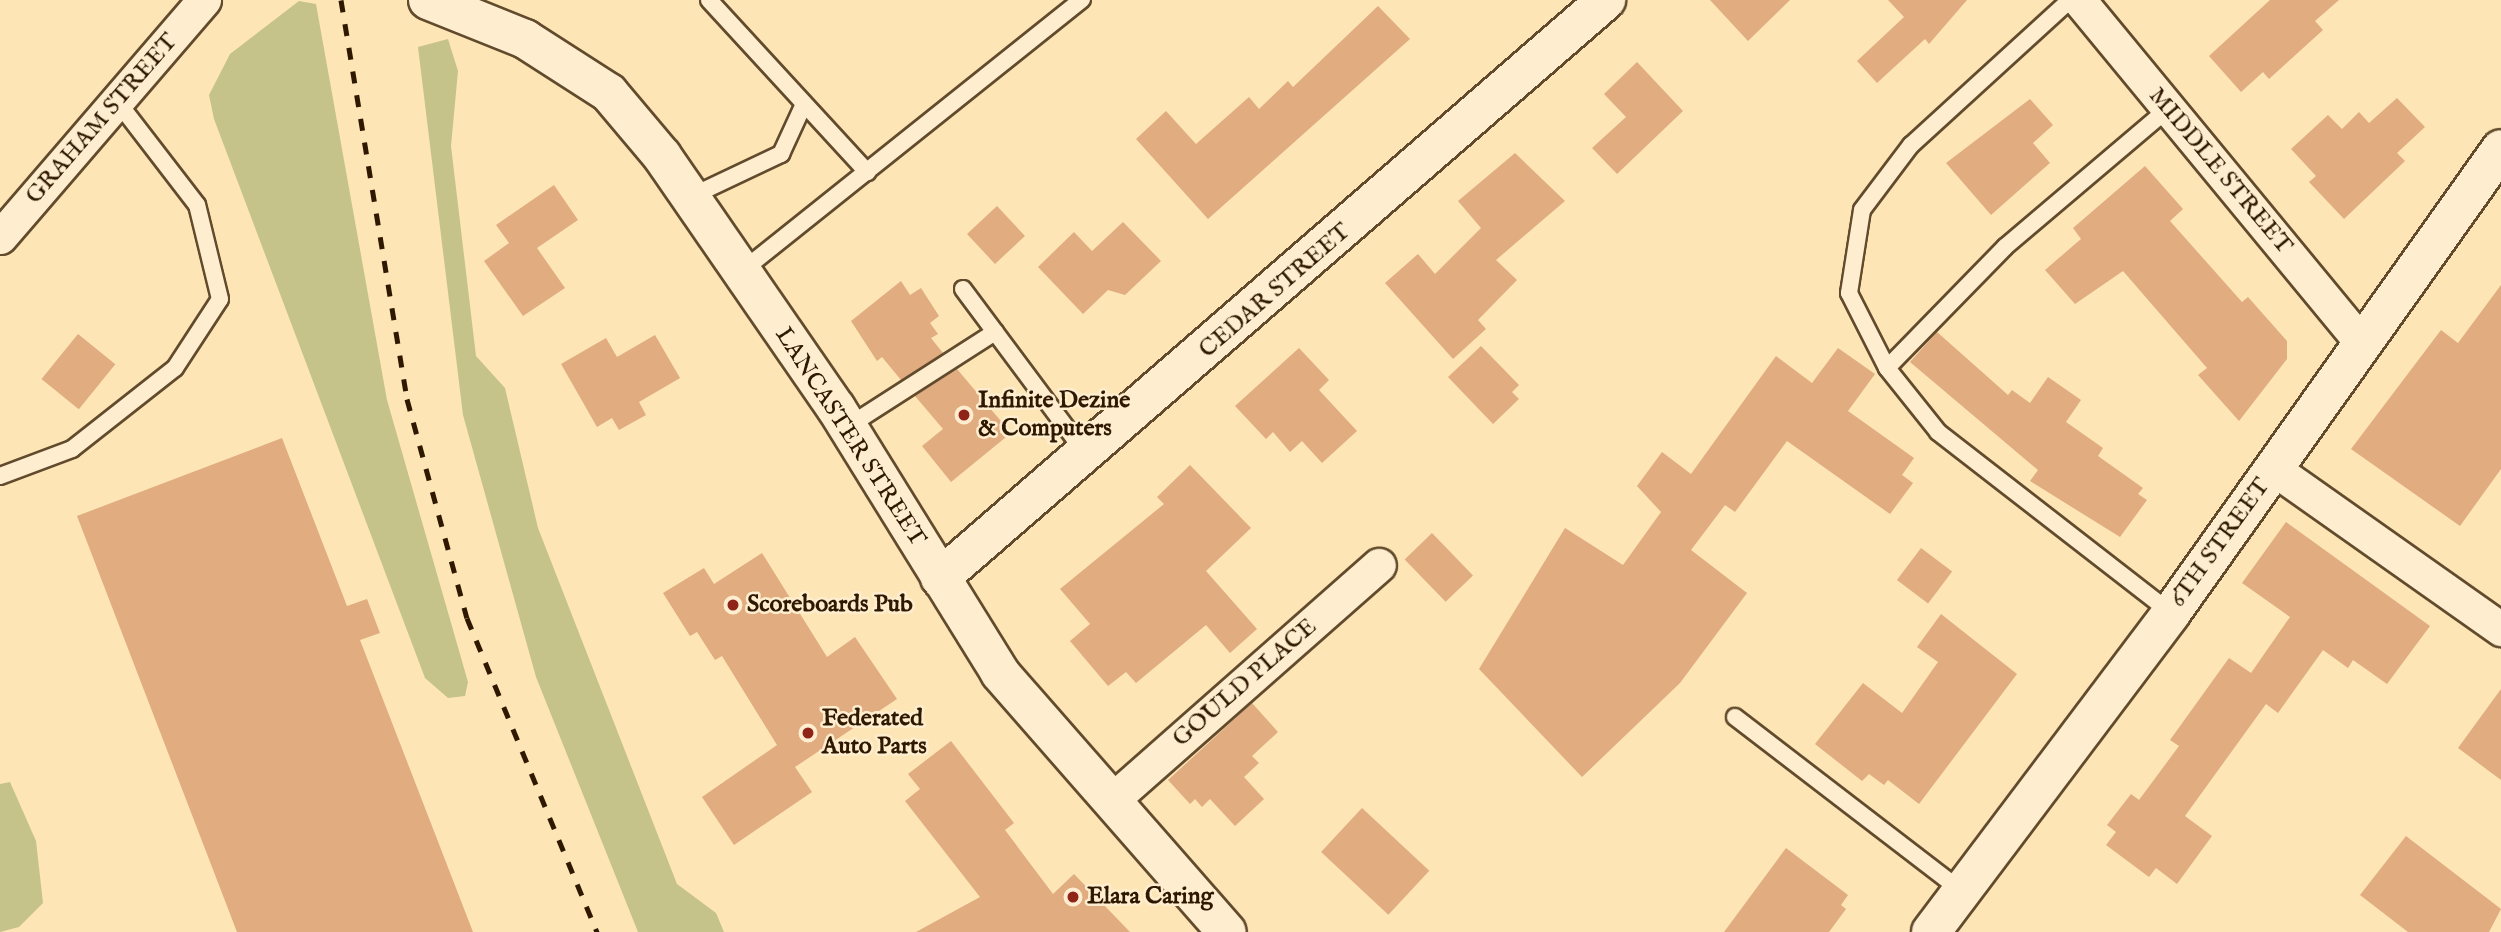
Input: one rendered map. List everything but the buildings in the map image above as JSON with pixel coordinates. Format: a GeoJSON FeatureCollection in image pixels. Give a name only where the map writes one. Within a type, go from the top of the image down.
{"type":"FeatureCollection","features":[{"type":"Feature","properties":{"kind":"street","name":"GRAHAM STREET"},"geometry":{"type":"LineString","coordinates":[[0,237],[204,0]]}},
{"type":"Feature","properties":{"kind":"street","name":"LANCASTER STREET"},"geometry":{"type":"LineString","coordinates":[[428,0],[479,9],[567,61],[609,93],[690,197],[742,271],[847,427],[1000,673],[1227,932]]}},
{"type":"Feature","properties":{"kind":"street","name":"CEDAR STREET"},"geometry":{"type":"LineString","coordinates":[[940,579],[1606,0]]}},
{"type":"Feature","properties":{"kind":"street","name":"MIDDLE STREET"},"geometry":{"type":"LineString","coordinates":[[2079,0],[2362,343]]}},
{"type":"Feature","properties":{"kind":"street","name":"6TH STREET"},"geometry":{"type":"LineString","coordinates":[[1931,932],[2171,613],[2501,149]]}},
{"type":"Feature","properties":{"kind":"street"},"geometry":{"type":"LineString","coordinates":[[2274,469],[2501,629]]}},
{"type":"Feature","properties":{"kind":"street","name":"GOULD PLACE"},"geometry":{"type":"LineString","coordinates":[[1111,801],[1379,565]]}},
{"type":"Feature","properties":{"kind":"lane"},"geometry":{"type":"LineString","coordinates":[[709,0],[867,172]]}},
{"type":"Feature","properties":{"kind":"lane"},"geometry":{"type":"LineString","coordinates":[[742,271],[1082,0]]}},
{"type":"Feature","properties":{"kind":"lane"},"geometry":{"type":"LineString","coordinates":[[2070,0],[1911,145],[1863,210],[1849,293],[1887,368],[1938,432],[2171,613]]}},
{"type":"Feature","properties":{"kind":"lane"},"geometry":{"type":"LineString","coordinates":[[0,476],[72,449],[175,368],[220,299],[197,205],[117,101]]}},
{"type":"Feature","properties":{"kind":"lane"},"geometry":{"type":"LineString","coordinates":[[690,197],[782,154],[804,104]]}},
{"type":"Feature","properties":{"kind":"lane"},"geometry":{"type":"LineString","coordinates":[[1887,368],[2005,247],[2168,108]]}},
{"type":"Feature","properties":{"kind":"lane"},"geometry":{"type":"LineString","coordinates":[[963,289],[1086,454]]}},
{"type":"Feature","properties":{"kind":"lane"},"geometry":{"type":"LineString","coordinates":[[847,427],[995,332]]}},
{"type":"Feature","properties":{"kind":"lane"},"geometry":{"type":"LineString","coordinates":[[1735,717],[1962,891]]}},
{"type":"Feature","properties":{"kind":"shaded area"},"geometry":{"type":"Polygon","coordinates":[[[299,1],[316,4],[387,400],[468,682],[465,696],[448,698],[425,678],[214,119],[209,95],[230,54],[299,1]]]}},
{"type":"Feature","properties":{"kind":"shaded area"},"geometry":{"type":"Polygon","coordinates":[[[448,39],[458,71],[451,146],[476,356],[505,388],[538,528],[677,884],[716,913],[724,932],[638,932],[536,677],[463,415],[418,47],[448,39]]]}},
{"type":"Feature","properties":{"kind":"shaded area"},"geometry":{"type":"Polygon","coordinates":[[[10,782],[36,841],[43,903],[19,927],[0,932],[0,784],[10,782]]]}},
{"type":"Feature","properties":{"kind":"railway"},"geometry":{"type":"LineString","coordinates":[[341,0],[407,399],[467,618],[597,932]]}},
{"type":"Feature","properties":{"kind":"place","name":"Infinite Dezine & Computers"},"geometry":{"type":"Point","coordinates":[964,415]}},
{"type":"Feature","properties":{"kind":"place","name":"Scoreboards Pub"},"geometry":{"type":"Point","coordinates":[733,605]}},
{"type":"Feature","properties":{"kind":"place","name":"Federated Auto Parts"},"geometry":{"type":"Point","coordinates":[808,733]}},
{"type":"Feature","properties":{"kind":"place","name":"Elara Caring"},"geometry":{"type":"Point","coordinates":[1073,897]}}]}
